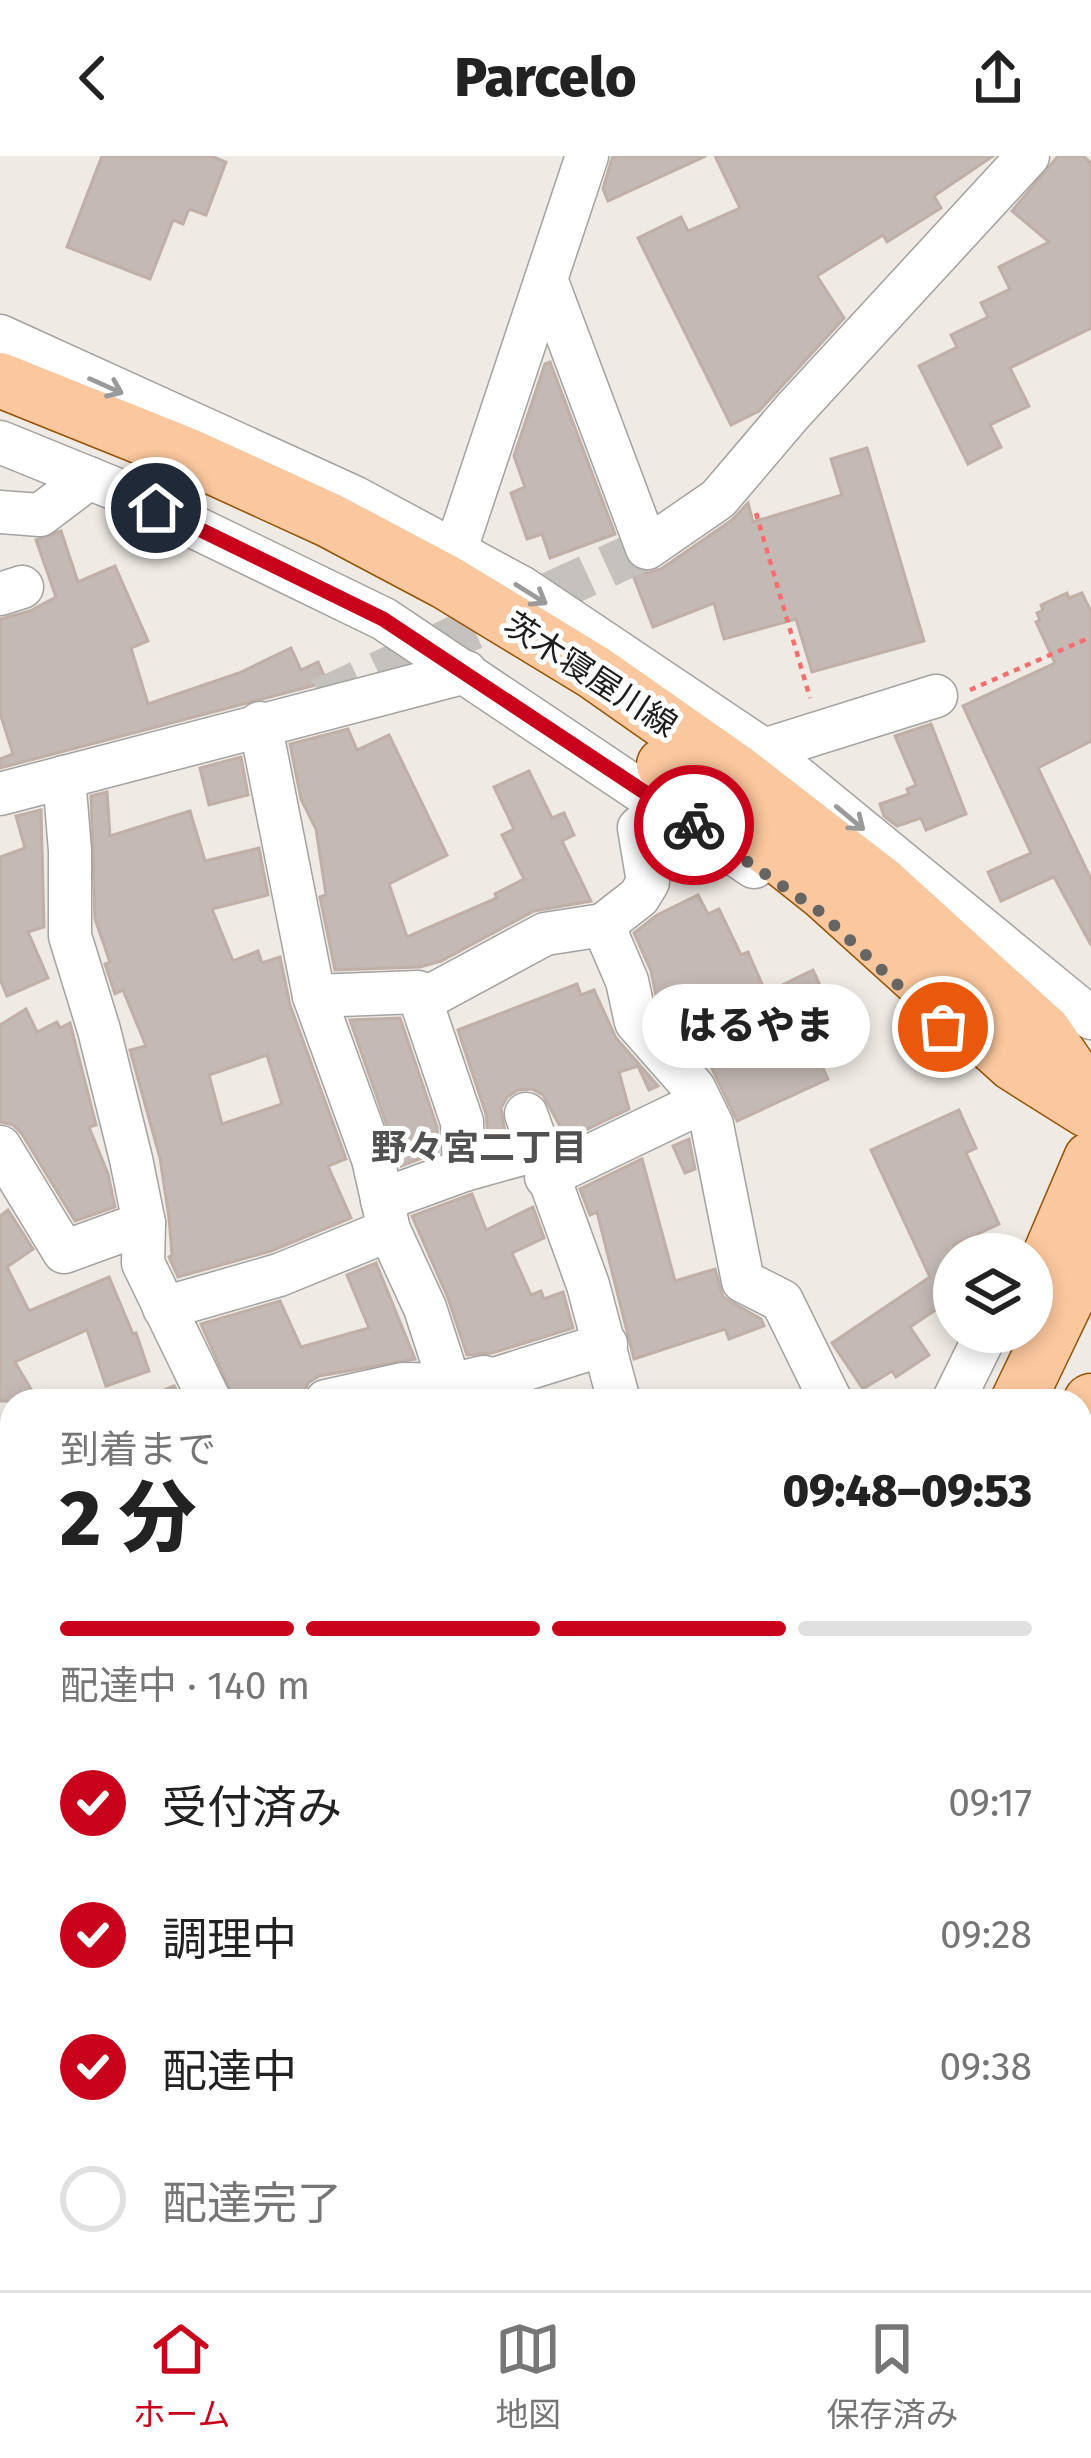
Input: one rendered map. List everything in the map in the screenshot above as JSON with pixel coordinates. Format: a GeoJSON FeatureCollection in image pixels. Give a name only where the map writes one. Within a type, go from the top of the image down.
{"type":"FeatureCollection","features":[{"type":"Feature","properties":{"kind":"main road","name":"茨木寝屋川線"},"geometry":{"type":"LineString","coordinates":[[0,380],[182,471],[572,699],[705,794],[826,894],[1014,1064],[1091,1113]]}},
{"type":"Feature","properties":{"kind":"main road","name":"茨木寝屋川線"},"geometry":{"type":"LineString","coordinates":[[0,417],[329,520],[446,582],[594,672],[734,770],[880,883],[1044,1032],[1091,1101]]}},
{"type":"Feature","properties":{"kind":"main road"},"geometry":{"type":"LineString","coordinates":[[1053,1252],[1091,1160]]}},
{"type":"Feature","properties":{"kind":"main road"},"geometry":{"type":"LineString","coordinates":[[1024,1389],[1091,1249]]}},
{"type":"Feature","properties":{"kind":"main road"},"geometry":{"type":"LineString","coordinates":[[1060,1389],[1091,1324]]}},
{"type":"Feature","properties":{"kind":"main road"},"geometry":{"type":"LineString","coordinates":[[987,1389],[1004,1353]]}},
{"type":"Feature","properties":{"kind":"street"},"geometry":{"type":"LineString","coordinates":[[455,552],[587,156]]}},
{"type":"Feature","properties":{"kind":"street"},"geometry":{"type":"LineString","coordinates":[[546,279],[646,548],[718,499],[742,467],[1028,156]]}},
{"type":"Feature","properties":{"kind":"street"},"geometry":{"type":"LineString","coordinates":[[0,336],[354,497],[540,600],[764,750],[1091,1018]]}},
{"type":"Feature","properties":{"kind":"street"},"geometry":{"type":"LineString","coordinates":[[0,442],[89,478],[383,619],[819,911],[974,1055],[1014,1064]]}},
{"type":"Feature","properties":{"kind":"street"},"geometry":{"type":"LineString","coordinates":[[0,512],[40,514],[89,478]]}},
{"type":"Feature","properties":{"kind":"street"},"geometry":{"type":"LineString","coordinates":[[0,794],[466,672]]}},
{"type":"Feature","properties":{"kind":"street"},"geometry":{"type":"LineString","coordinates":[[764,750],[936,696]]}},
{"type":"Feature","properties":{"kind":"street"},"geometry":{"type":"LineString","coordinates":[[260,723],[314,996],[373,1159],[386,1215],[425,1308],[475,1389]]}},
{"type":"Feature","properties":{"kind":"street"},"geometry":{"type":"LineString","coordinates":[[64,777],[70,936],[99,1030],[144,1223],[142,1264],[205,1389]]}},
{"type":"Feature","properties":{"kind":"street"},"geometry":{"type":"LineString","coordinates":[[421,1001],[544,934],[603,925],[639,897],[648,882],[640,828],[666,805]]}},
{"type":"Feature","properties":{"kind":"street"},"geometry":{"type":"LineString","coordinates":[[603,925],[627,981],[636,1022],[694,1088],[712,1125],[742,1281],[782,1301],[826,1389]]}},
{"type":"Feature","properties":{"kind":"street"},"geometry":{"type":"LineString","coordinates":[[314,996],[418,992],[462,1122],[464,1170]]}},
{"type":"Feature","properties":{"kind":"street"},"geometry":{"type":"LineString","coordinates":[[164,1308],[279,1275],[464,1170],[700,1102]]}},
{"type":"Feature","properties":{"kind":"street"},"geometry":{"type":"LineString","coordinates":[[1036,1233],[1091,1144]]}},
{"type":"Feature","properties":{"kind":"street"},"geometry":{"type":"LineString","coordinates":[[536,1147],[606,1344],[616,1389]]}},
{"type":"Feature","properties":{"kind":"street"},"geometry":{"type":"LineString","coordinates":[[1,1151],[64,1252],[144,1223]]}},
{"type":"Feature","properties":{"kind":"street"},"geometry":{"type":"LineString","coordinates":[[380,1389],[403,1384],[475,1389],[606,1344]]}},
{"type":"Feature","properties":{"kind":"street"},"geometry":{"type":"LineString","coordinates":[[959,1389],[977,1353]]}},
{"type":"Feature","properties":{"kind":"path"},"geometry":{"type":"LineString","coordinates":[[742,467],[820,731]]}},
{"type":"Feature","properties":{"kind":"path"},"geometry":{"type":"LineString","coordinates":[[936,696],[937,702],[1091,637]]}},
{"type":"Feature","properties":{"kind":"building"},"geometry":{"type":"Polygon","coordinates":[[[102,156],[211,156],[226,162],[206,215],[189,209],[183,224],[173,220],[150,279],[67,247],[102,156]]]}},
{"type":"Feature","properties":{"kind":"building"},"geometry":{"type":"Polygon","coordinates":[[[706,156],[608,201],[603,189],[612,158],[706,156]]]}},
{"type":"Feature","properties":{"kind":"building"},"geometry":{"type":"Polygon","coordinates":[[[715,156],[993,156],[934,196],[941,208],[887,242],[883,235],[817,276],[844,318],[759,411],[731,425],[638,238],[681,217],[688,231],[740,208],[715,156]]]}},
{"type":"Feature","properties":{"kind":"building"},"geometry":{"type":"Polygon","coordinates":[[[1058,156],[1083,156],[1091,163],[1091,328],[1010,368],[1029,406],[990,425],[1001,447],[968,464],[919,366],[957,347],[951,335],[988,317],[981,303],[1010,289],[999,267],[1049,242],[1012,211],[1058,156]]]}},
{"type":"Feature","properties":{"kind":"building"},"geometry":{"type":"Polygon","coordinates":[[[550,362],[615,534],[550,558],[542,534],[527,539],[511,493],[525,487],[514,456],[545,364],[550,362]]]}},
{"type":"Feature","properties":{"kind":"building"},"geometry":{"type":"Polygon","coordinates":[[[867,448],[924,641],[812,672],[796,619],[724,639],[714,603],[653,627],[629,565],[646,573],[661,569],[732,520],[748,503],[753,522],[842,495],[831,459],[867,448]]]}},
{"type":"Feature","properties":{"kind":"building"},"geometry":{"type":"Polygon","coordinates":[[[61,531],[78,582],[115,566],[148,641],[131,648],[148,704],[239,673],[291,648],[301,670],[318,662],[327,682],[0,768],[0,759],[13,754],[0,713],[0,619],[56,597],[36,540],[61,531]]]}},
{"type":"Feature","properties":{"kind":"building"},"geometry":{"type":"Polygon","coordinates":[[[1067,593],[1069,598],[1082,593],[1091,612],[1091,741],[1038,768],[1091,879],[1091,945],[1054,877],[1001,901],[988,872],[1031,853],[963,706],[1055,663],[1036,622],[1040,620],[1037,613],[1043,610],[1041,605],[1067,593]]]}},
{"type":"Feature","properties":{"kind":"building"},"geometry":{"type":"Polygon","coordinates":[[[931,724],[966,814],[926,830],[921,818],[897,826],[884,816],[880,804],[909,794],[907,789],[916,785],[895,736],[931,724]]]}},
{"type":"Feature","properties":{"kind":"building"},"geometry":{"type":"Polygon","coordinates":[[[348,729],[357,750],[389,735],[447,855],[389,884],[407,937],[497,898],[495,894],[524,879],[502,835],[514,829],[494,787],[529,771],[552,818],[564,813],[574,835],[562,841],[591,901],[534,911],[441,961],[420,967],[335,970],[320,897],[326,895],[316,829],[301,799],[290,744],[348,729]]]}},
{"type":"Feature","properties":{"kind":"building"},"geometry":{"type":"Polygon","coordinates":[[[241,757],[248,795],[209,805],[200,768],[241,757]]]}},
{"type":"Feature","properties":{"kind":"building"},"geometry":{"type":"Polygon","coordinates":[[[107,792],[110,836],[190,811],[205,861],[259,848],[268,895],[212,909],[233,961],[258,951],[262,963],[280,957],[290,1005],[346,1159],[328,1166],[351,1218],[271,1251],[178,1277],[169,1257],[160,1158],[130,1050],[146,1046],[123,990],[115,994],[95,919],[91,796],[107,792]],[[267,1055],[209,1075],[222,1124],[282,1104],[267,1055]]]}},
{"type":"Feature","properties":{"kind":"building"},"geometry":{"type":"Polygon","coordinates":[[[41,810],[44,927],[28,932],[48,978],[7,996],[0,979],[0,857],[25,848],[16,816],[41,810]]]}},
{"type":"Feature","properties":{"kind":"building"},"geometry":{"type":"Polygon","coordinates":[[[698,895],[708,914],[719,909],[741,955],[748,952],[766,993],[813,970],[825,996],[796,1010],[828,1079],[737,1121],[709,1062],[659,1010],[651,971],[634,933],[657,915],[698,895]]]}},
{"type":"Feature","properties":{"kind":"building"},"geometry":{"type":"Polygon","coordinates":[[[577,984],[581,995],[594,990],[616,1038],[658,1086],[649,1090],[638,1066],[619,1072],[629,1109],[567,1139],[543,1095],[532,1089],[518,1090],[501,1108],[505,1132],[488,1137],[486,1114],[458,1030],[577,984]]]}},
{"type":"Feature","properties":{"kind":"building"},"geometry":{"type":"Polygon","coordinates":[[[26,1009],[37,1032],[57,1022],[60,1028],[70,1023],[96,1125],[89,1127],[108,1174],[115,1207],[75,1221],[22,1134],[0,1122],[0,1025],[26,1009]]]}},
{"type":"Feature","properties":{"kind":"building"},"geometry":{"type":"Polygon","coordinates":[[[400,1018],[437,1127],[438,1152],[401,1166],[350,1020],[400,1018]]]}},
{"type":"Feature","properties":{"kind":"building"},"geometry":{"type":"Polygon","coordinates":[[[959,1110],[976,1148],[966,1153],[999,1224],[980,1233],[933,1233],[933,1312],[910,1327],[929,1355],[896,1377],[892,1371],[863,1389],[832,1343],[930,1277],[871,1150],[959,1110]]]}},
{"type":"Feature","properties":{"kind":"building"},"geometry":{"type":"Polygon","coordinates":[[[689,1139],[695,1169],[685,1173],[673,1146],[689,1139]]]}},
{"type":"Feature","properties":{"kind":"building"},"geometry":{"type":"Polygon","coordinates":[[[642,1159],[675,1281],[715,1269],[723,1297],[761,1319],[764,1326],[729,1339],[725,1329],[634,1359],[597,1212],[590,1215],[580,1189],[642,1159]]]}},
{"type":"Feature","properties":{"kind":"building"},"geometry":{"type":"Polygon","coordinates":[[[472,1194],[486,1230],[533,1207],[544,1238],[512,1253],[531,1295],[541,1291],[544,1299],[563,1292],[573,1328],[492,1353],[467,1355],[412,1216],[472,1194]]]}},
{"type":"Feature","properties":{"kind":"building"},"geometry":{"type":"Polygon","coordinates":[[[8,1210],[33,1249],[7,1267],[29,1311],[109,1277],[149,1371],[106,1386],[87,1330],[15,1362],[31,1389],[0,1389],[0,1216],[8,1210]]]}},
{"type":"Feature","properties":{"kind":"building"},"geometry":{"type":"Polygon","coordinates":[[[376,1263],[415,1359],[319,1376],[306,1389],[230,1389],[201,1324],[280,1301],[301,1347],[369,1328],[347,1275],[376,1263]]]}},
{"type":"Feature","properties":{"kind":"tunnel"},"geometry":{"type":"LineString","coordinates":[[321,699],[647,548]]}},
{"type":"Feature","properties":{"kind":"way so far"},"geometry":{"type":"LineString","coordinates":[[694,825],[819,911],[943,1027]]}},
{"type":"Feature","properties":{"kind":"place","name":"はるやま"},"geometry":{"type":"Point","coordinates":[943,1027]}},
{"type":"Feature","properties":{"kind":"district","name":"野々宮二丁目"},"geometry":{"type":"Point","coordinates":[479,1147]}},
{"type":"Feature","properties":{"kind":"route"},"geometry":{"type":"LineString","coordinates":[[156,508],[383,619],[694,825]]}}]}
